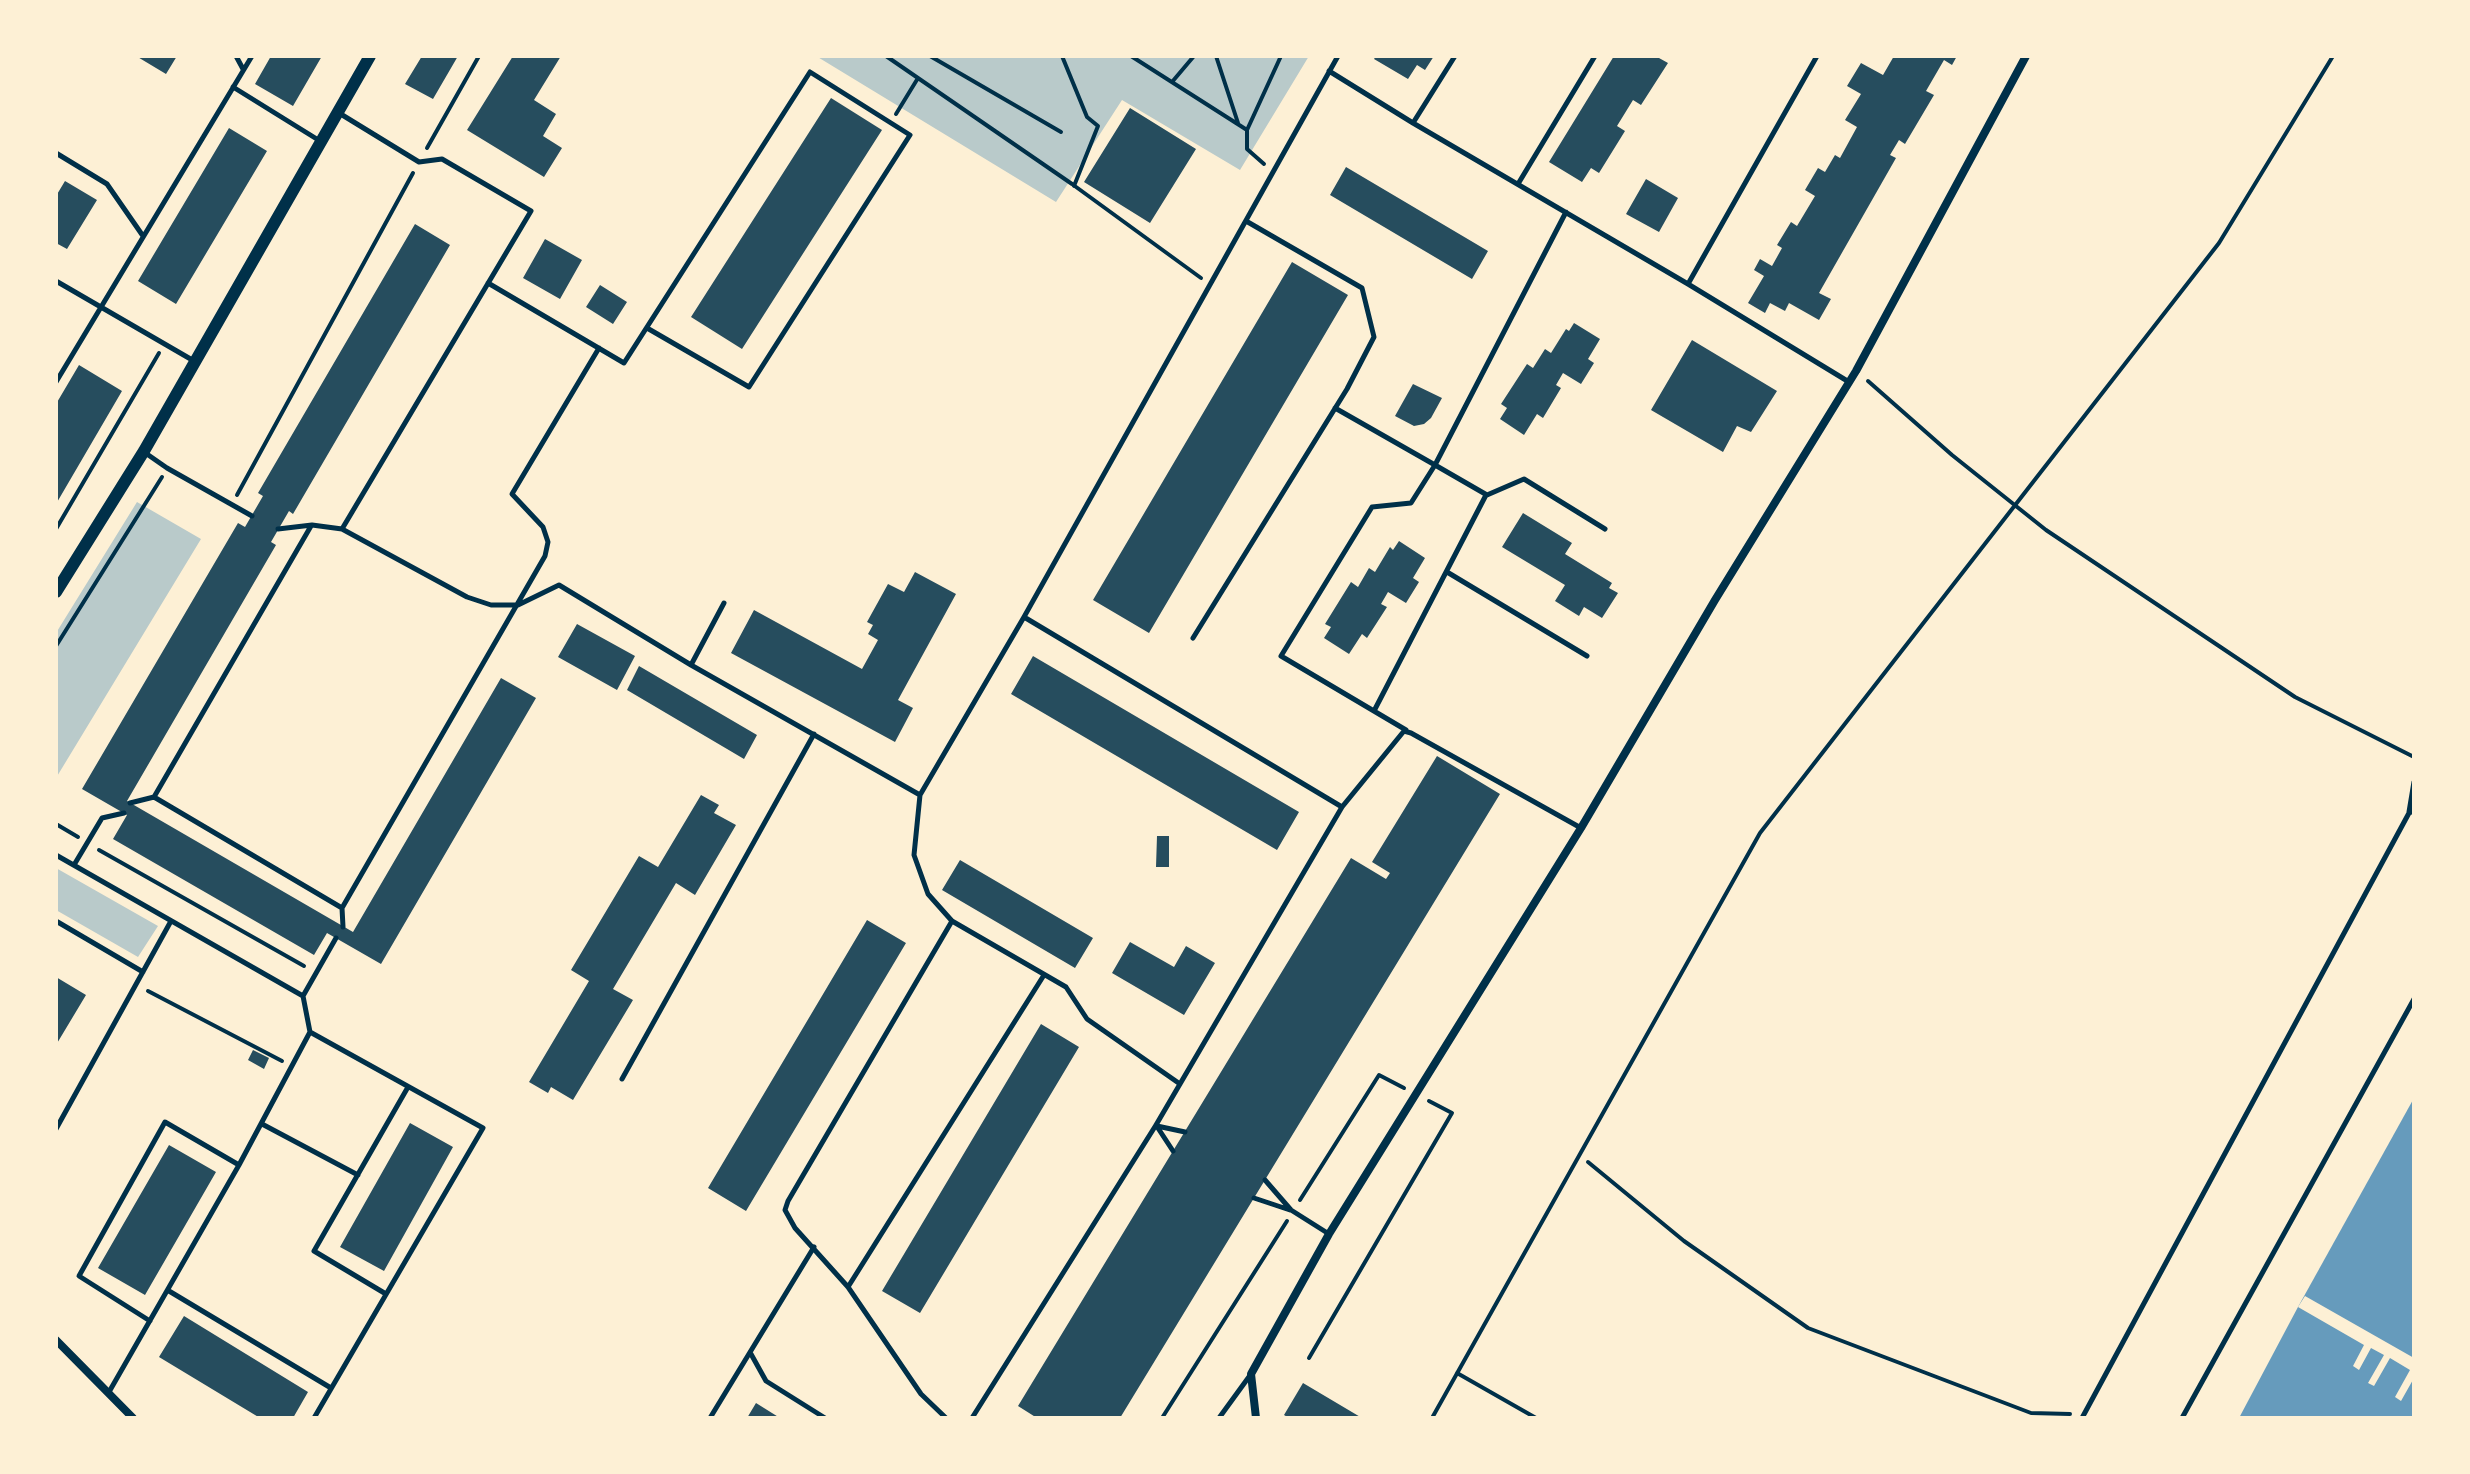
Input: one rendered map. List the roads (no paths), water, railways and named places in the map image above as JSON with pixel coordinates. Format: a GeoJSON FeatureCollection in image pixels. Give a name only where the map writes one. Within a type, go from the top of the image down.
{"type":"FeatureCollection","features":[{"type":"Feature","properties":{"kind":"street"},"geometry":{"type":"LineString","coordinates":[[56,592],[61,572],[144,451],[370,56]]}},
{"type":"Feature","properties":{"kind":"street"},"geometry":{"type":"LineString","coordinates":[[1256,1418],[1251,1374],[1329,1234],[1581,828],[1715,600],[1856,371],[2026,56]]}},
{"type":"Feature","properties":{"kind":"street"},"geometry":{"type":"LineString","coordinates":[[56,1340],[133,1418]]}},
{"type":"Feature","properties":{"kind":"lane"},"geometry":{"type":"LineString","coordinates":[[236,56],[243,69]]}},
{"type":"Feature","properties":{"kind":"lane"},"geometry":{"type":"LineString","coordinates":[[56,382],[252,56]]}},
{"type":"Feature","properties":{"kind":"lane"},"geometry":{"type":"LineString","coordinates":[[1180,1084],[1087,1019],[1066,987],[952,921],[928,894],[914,855],[920,795],[1024,617],[1338,56]]}},
{"type":"Feature","properties":{"kind":"lane"},"geometry":{"type":"LineString","coordinates":[[1413,123],[1455,56]]}},
{"type":"Feature","properties":{"kind":"lane"},"geometry":{"type":"LineString","coordinates":[[1518,184],[1595,56]]}},
{"type":"Feature","properties":{"kind":"lane"},"geometry":{"type":"LineString","coordinates":[[1688,284],[1817,56]]}},
{"type":"Feature","properties":{"kind":"lane"},"geometry":{"type":"LineString","coordinates":[[1329,71],[1849,382]]}},
{"type":"Feature","properties":{"kind":"lane"},"geometry":{"type":"LineString","coordinates":[[488,283],[624,363],[810,72],[910,135],[749,387],[647,328]]}},
{"type":"Feature","properties":{"kind":"lane"},"geometry":{"type":"LineString","coordinates":[[233,87],[322,142]]}},
{"type":"Feature","properties":{"kind":"lane"},"geometry":{"type":"LineString","coordinates":[[338,113],[419,162],[442,159],[531,211],[342,529]]}},
{"type":"Feature","properties":{"kind":"lane"},"geometry":{"type":"LineString","coordinates":[[56,153],[107,184],[143,236]]}},
{"type":"Feature","properties":{"kind":"lane"},"geometry":{"type":"LineString","coordinates":[[1566,212],[1435,465],[1411,503],[1372,507],[1281,656],[1581,828]]}},
{"type":"Feature","properties":{"kind":"lane"},"geometry":{"type":"LineString","coordinates":[[1193,638],[1347,389],[1374,337],[1362,288],[1246,221]]}},
{"type":"Feature","properties":{"kind":"lane"},"geometry":{"type":"LineString","coordinates":[[56,281],[194,362]]}},
{"type":"Feature","properties":{"kind":"lane"},"geometry":{"type":"LineString","coordinates":[[343,927],[342,908],[545,556],[548,542],[543,527],[512,494],[599,348]]}},
{"type":"Feature","properties":{"kind":"lane"},"geometry":{"type":"LineString","coordinates":[[1335,408],[1487,495]]}},
{"type":"Feature","properties":{"kind":"lane"},"geometry":{"type":"LineString","coordinates":[[144,451],[167,468],[252,516]]}},
{"type":"Feature","properties":{"kind":"lane"},"geometry":{"type":"LineString","coordinates":[[1374,711],[1487,495],[1524,479],[1605,529]]}},
{"type":"Feature","properties":{"kind":"lane"},"geometry":{"type":"LineString","coordinates":[[154,797],[312,525]]}},
{"type":"Feature","properties":{"kind":"lane"},"geometry":{"type":"LineString","coordinates":[[278,529],[312,525],[342,529],[467,597],[491,605],[518,605],[559,585],[691,665],[920,795]]}},
{"type":"Feature","properties":{"kind":"lane"},"geometry":{"type":"LineString","coordinates":[[1447,572],[1587,656]]}},
{"type":"Feature","properties":{"kind":"lane"},"geometry":{"type":"LineString","coordinates":[[691,665],[724,603]]}},
{"type":"Feature","properties":{"kind":"lane"},"geometry":{"type":"LineString","coordinates":[[1024,617],[1342,807]]}},
{"type":"Feature","properties":{"kind":"lane"},"geometry":{"type":"LineString","coordinates":[[972,1418],[1156,1125],[1342,807],[1404,731],[1411,733]]}},
{"type":"Feature","properties":{"kind":"lane"},"geometry":{"type":"LineString","coordinates":[[622,1079],[814,734]]}},
{"type":"Feature","properties":{"kind":"lane"},"geometry":{"type":"LineString","coordinates":[[2083,1416],[2411,812],[2414,782]]}},
{"type":"Feature","properties":{"kind":"lane"},"geometry":{"type":"LineString","coordinates":[[130,803],[154,797],[342,908]]}},
{"type":"Feature","properties":{"kind":"lane"},"geometry":{"type":"LineString","coordinates":[[74,865],[102,818],[124,813]]}},
{"type":"Feature","properties":{"kind":"lane"},"geometry":{"type":"LineString","coordinates":[[56,855],[303,996]]}},
{"type":"Feature","properties":{"kind":"lane"},"geometry":{"type":"LineString","coordinates":[[56,921],[143,972]]}},
{"type":"Feature","properties":{"kind":"lane"},"geometry":{"type":"LineString","coordinates":[[56,1129],[171,921]]}},
{"type":"Feature","properties":{"kind":"lane"},"geometry":{"type":"LineString","coordinates":[[946,1418],[921,1394],[848,1287],[786,1215],[788,1201],[952,921]]}},
{"type":"Feature","properties":{"kind":"lane"},"geometry":{"type":"LineString","coordinates":[[109,1393],[262,1124],[310,1032],[303,996],[336,938]]}},
{"type":"Feature","properties":{"kind":"lane"},"geometry":{"type":"LineString","coordinates":[[848,1287],[1044,975]]}},
{"type":"Feature","properties":{"kind":"lane"},"geometry":{"type":"LineString","coordinates":[[2182,1418],[2414,999]]}},
{"type":"Feature","properties":{"kind":"lane"},"geometry":{"type":"LineString","coordinates":[[310,1032],[483,1128],[314,1418]]}},
{"type":"Feature","properties":{"kind":"lane"},"geometry":{"type":"LineString","coordinates":[[386,1294],[314,1251],[408,1087]]}},
{"type":"Feature","properties":{"kind":"lane"},"geometry":{"type":"LineString","coordinates":[[150,1321],[79,1276],[165,1122],[239,1165]]}},
{"type":"Feature","properties":{"kind":"lane"},"geometry":{"type":"LineString","coordinates":[[262,1124],[358,1175]]}},
{"type":"Feature","properties":{"kind":"lane"},"geometry":{"type":"LineString","coordinates":[[1156,1125],[1185,1132]]}},
{"type":"Feature","properties":{"kind":"lane"},"geometry":{"type":"LineString","coordinates":[[1156,1125],[1173,1151]]}},
{"type":"Feature","properties":{"kind":"lane"},"geometry":{"type":"LineString","coordinates":[[1265,1180],[1292,1211]]}},
{"type":"Feature","properties":{"kind":"lane"},"geometry":{"type":"LineString","coordinates":[[1254,1198],[1292,1211],[1329,1234]]}},
{"type":"Feature","properties":{"kind":"lane"},"geometry":{"type":"LineString","coordinates":[[710,1418],[814,1247]]}},
{"type":"Feature","properties":{"kind":"lane"},"geometry":{"type":"LineString","coordinates":[[169,1291],[331,1388]]}},
{"type":"Feature","properties":{"kind":"lane"},"geometry":{"type":"LineString","coordinates":[[751,1353],[766,1381],[825,1418]]}},
{"type":"Feature","properties":{"kind":"lane"},"geometry":{"type":"LineString","coordinates":[[1219,1418],[1251,1374]]}},
{"type":"Feature","properties":{"kind":"water"},"geometry":{"type":"Polygon","coordinates":[[[2414,1098],[2414,1418],[2239,1418],[2298,1307],[2414,1098]]]}}]}
